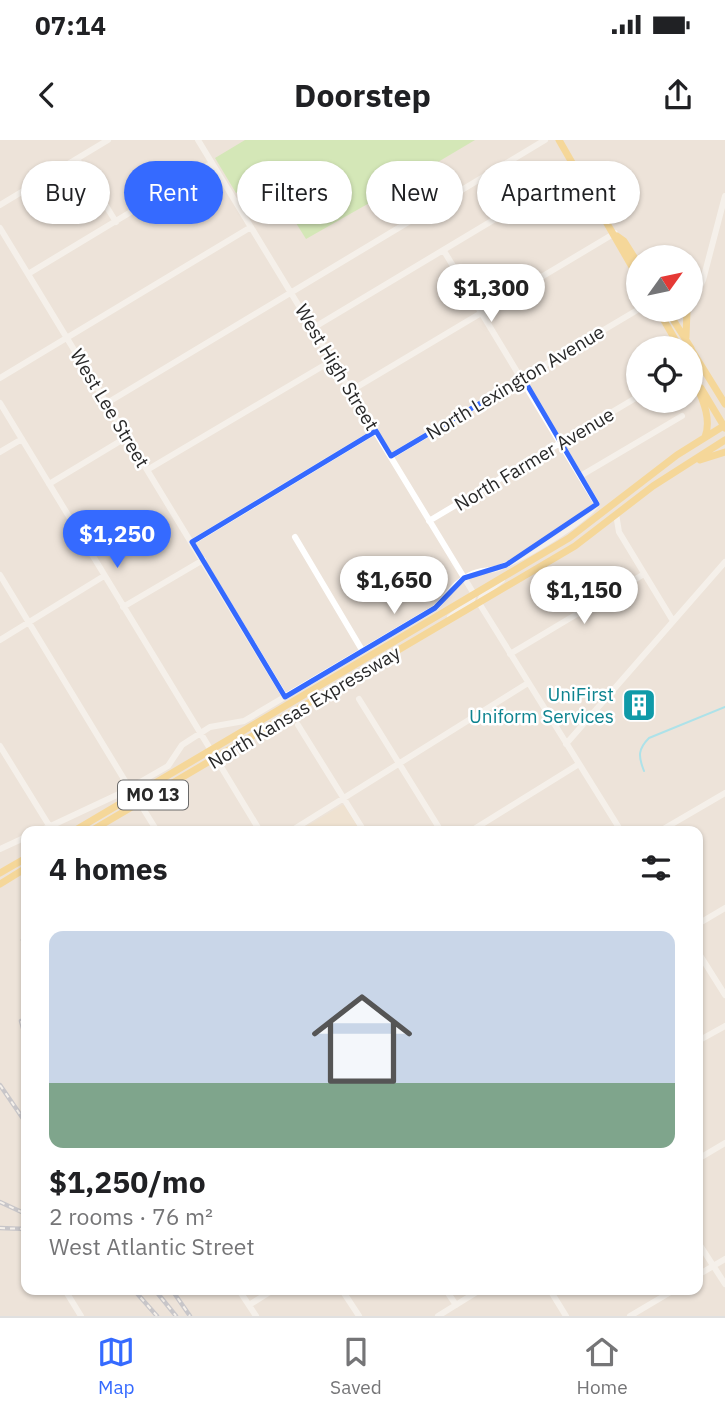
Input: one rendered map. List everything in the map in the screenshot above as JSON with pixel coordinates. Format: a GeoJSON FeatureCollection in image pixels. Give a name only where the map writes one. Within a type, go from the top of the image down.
{"type":"FeatureCollection","features":[{"type":"Feature","properties":{"kind":"main road"},"geometry":{"type":"LineString","coordinates":[[559,140],[572,161]]}},
{"type":"Feature","properties":{"kind":"main road"},"geometry":{"type":"LineString","coordinates":[[610,224],[626,245]]}},
{"type":"Feature","properties":{"kind":"main road"},"geometry":{"type":"LineString","coordinates":[[616,234],[618,246],[626,259]]}},
{"type":"Feature","properties":{"kind":"main road"},"geometry":{"type":"LineString","coordinates":[[671,322],[681,336]]}},
{"type":"Feature","properties":{"kind":"main road"},"geometry":{"type":"LineString","coordinates":[[703,368],[724,401]]}},
{"type":"Feature","properties":{"kind":"main road"},"geometry":{"type":"LineString","coordinates":[[703,391],[725,426]]}},
{"type":"Feature","properties":{"kind":"main road"},"geometry":{"type":"LineString","coordinates":[[703,403],[708,423],[704,438]]}},
{"type":"Feature","properties":{"kind":"main road","name":"North Kansas Expressway"},"geometry":{"type":"LineString","coordinates":[[83,826],[569,538],[704,438],[725,426]]}},
{"type":"Feature","properties":{"kind":"main road","name":"North Kansas Expressway"},"geometry":{"type":"LineString","coordinates":[[100,826],[216,760],[575,546],[653,486],[725,440]]}},
{"type":"Feature","properties":{"kind":"main road"},"geometry":{"type":"LineString","coordinates":[[653,486],[710,455],[725,452]]}},
{"type":"Feature","properties":{"kind":"main road"},"geometry":{"type":"LineString","coordinates":[[0,873],[21,861]]}},
{"type":"Feature","properties":{"kind":"main road"},"geometry":{"type":"LineString","coordinates":[[0,884],[21,871]]}},
{"type":"Feature","properties":{"kind":"street"},"geometry":{"type":"LineString","coordinates":[[0,205],[108,140]]}},
{"type":"Feature","properties":{"kind":"street","name":"West High Street"},"geometry":{"type":"LineString","coordinates":[[198,140],[211,161]]}},
{"type":"Feature","properties":{"kind":"street"},"geometry":{"type":"LineString","coordinates":[[107,403],[545,140]]}},
{"type":"Feature","properties":{"kind":"street"},"geometry":{"type":"LineString","coordinates":[[77,159],[116,222]]}},
{"type":"Feature","properties":{"kind":"street","name":"West High Street"},"geometry":{"type":"LineString","coordinates":[[223,181],[474,594]]}},
{"type":"Feature","properties":{"kind":"street"},"geometry":{"type":"LineString","coordinates":[[704,280],[725,196]]}},
{"type":"Feature","properties":{"kind":"street"},"geometry":{"type":"LineString","coordinates":[[28,274],[124,217]]}},
{"type":"Feature","properties":{"kind":"street"},"geometry":{"type":"LineString","coordinates":[[313,328],[488,224]]}},
{"type":"Feature","properties":{"kind":"street","name":"West Lee Street"},"geometry":{"type":"LineString","coordinates":[[0,228],[285,697]]}},
{"type":"Feature","properties":{"kind":"street"},"geometry":{"type":"LineString","coordinates":[[0,378],[251,228]]}},
{"type":"Feature","properties":{"kind":"street"},"geometry":{"type":"LineString","coordinates":[[352,390],[616,234]]}},
{"type":"Feature","properties":{"kind":"street"},"geometry":{"type":"LineString","coordinates":[[52,826],[130,789],[168,766],[182,745],[199,733],[215,725],[244,721],[435,608],[451,587],[464,578],[506,565],[560,532],[597,504],[582,475],[444,251]]}},
{"type":"Feature","properties":{"kind":"street","name":"North Lexington Avenue"},"geometry":{"type":"LineString","coordinates":[[391,456],[626,317]]}},
{"type":"Feature","properties":{"kind":"street"},"geometry":{"type":"LineString","coordinates":[[148,470],[333,360]]}},
{"type":"Feature","properties":{"kind":"street"},"geometry":{"type":"LineString","coordinates":[[0,404],[257,826]]}},
{"type":"Feature","properties":{"kind":"street","name":"North Farmer Avenue"},"geometry":{"type":"LineString","coordinates":[[429,521],[626,404]]}},
{"type":"Feature","properties":{"kind":"street"},"geometry":{"type":"LineString","coordinates":[[582,475],[682,416]]}},
{"type":"Feature","properties":{"kind":"street"},"geometry":{"type":"LineString","coordinates":[[191,542],[376,431]]}},
{"type":"Feature","properties":{"kind":"street"},"geometry":{"type":"LineString","coordinates":[[49,484],[127,437]]}},
{"type":"Feature","properties":{"kind":"street"},"geometry":{"type":"LineString","coordinates":[[0,452],[22,439]]}},
{"type":"Feature","properties":{"kind":"street"},"geometry":{"type":"LineString","coordinates":[[616,514],[619,532],[673,621]]}},
{"type":"Feature","properties":{"kind":"street"},"geometry":{"type":"LineString","coordinates":[[602,525],[619,532]]}},
{"type":"Feature","properties":{"kind":"street"},"geometry":{"type":"LineString","coordinates":[[295,537],[362,650]]}},
{"type":"Feature","properties":{"kind":"street"},"geometry":{"type":"LineString","coordinates":[[123,607],[203,560]]}},
{"type":"Feature","properties":{"kind":"street"},"geometry":{"type":"LineString","coordinates":[[566,744],[725,562]]}},
{"type":"Feature","properties":{"kind":"street"},"geometry":{"type":"LineString","coordinates":[[509,573],[482,596],[479,603],[618,826]]}},
{"type":"Feature","properties":{"kind":"street"},"geometry":{"type":"LineString","coordinates":[[510,654],[644,574]]}},
{"type":"Feature","properties":{"kind":"street"},"geometry":{"type":"LineString","coordinates":[[0,575],[130,789]]}},
{"type":"Feature","properties":{"kind":"street"},"geometry":{"type":"LineString","coordinates":[[0,640],[104,576]]}},
{"type":"Feature","properties":{"kind":"street"},"geometry":{"type":"LineString","coordinates":[[444,624],[472,600],[474,594]]}},
{"type":"Feature","properties":{"kind":"street"},"geometry":{"type":"LineString","coordinates":[[299,826],[528,683]]}},
{"type":"Feature","properties":{"kind":"street"},"geometry":{"type":"LineString","coordinates":[[359,699],[438,826]]}},
{"type":"Feature","properties":{"kind":"street"},"geometry":{"type":"LineString","coordinates":[[298,725],[361,826]]}},
{"type":"Feature","properties":{"kind":"street"},"geometry":{"type":"LineString","coordinates":[[0,746],[49,826]]}},
{"type":"Feature","properties":{"kind":"street"},"geometry":{"type":"LineString","coordinates":[[479,826],[579,764]]}},
{"type":"Feature","properties":{"kind":"street"},"geometry":{"type":"LineString","coordinates":[[669,826],[725,793]]}},
{"type":"Feature","properties":{"kind":"street"},"geometry":{"type":"LineString","coordinates":[[144,810],[154,826]]}},
{"type":"Feature","properties":{"kind":"street"},"geometry":{"type":"LineString","coordinates":[[0,849],[21,839]]}},
{"type":"Feature","properties":{"kind":"street"},"geometry":{"type":"LineString","coordinates":[[703,921],[725,908]]}},
{"type":"Feature","properties":{"kind":"street"},"geometry":{"type":"LineString","coordinates":[[703,960],[725,995]]}},
{"type":"Feature","properties":{"kind":"street"},"geometry":{"type":"LineString","coordinates":[[703,1038],[725,1026]]}},
{"type":"Feature","properties":{"kind":"street"},"geometry":{"type":"LineString","coordinates":[[703,1156],[725,1143]]}},
{"type":"Feature","properties":{"kind":"street"},"geometry":{"type":"LineString","coordinates":[[703,1250],[725,1284]]}},
{"type":"Feature","properties":{"kind":"street"},"geometry":{"type":"LineString","coordinates":[[703,1272],[725,1259]]}},
{"type":"Feature","properties":{"kind":"street"},"geometry":{"type":"LineString","coordinates":[[68,1295],[81,1316]]}},
{"type":"Feature","properties":{"kind":"street"},"geometry":{"type":"LineString","coordinates":[[242,1295],[256,1316]]}},
{"type":"Feature","properties":{"kind":"street"},"geometry":{"type":"LineString","coordinates":[[249,1305],[265,1295]]}},
{"type":"Feature","properties":{"kind":"street"},"geometry":{"type":"LineString","coordinates":[[345,1295],[359,1316]]}},
{"type":"Feature","properties":{"kind":"street"},"geometry":{"type":"LineString","coordinates":[[449,1295],[456,1305]]}},
{"type":"Feature","properties":{"kind":"street"},"geometry":{"type":"LineString","coordinates":[[438,1316],[472,1295]]}},
{"type":"Feature","properties":{"kind":"street"},"geometry":{"type":"LineString","coordinates":[[553,1295],[566,1316]]}},
{"type":"Feature","properties":{"kind":"street"},"geometry":{"type":"LineString","coordinates":[[630,1316],[666,1295]]}},
{"type":"Feature","properties":{"kind":"highlighted area"},"geometry":{"type":"Polygon","coordinates":[[[523,378],[597,504],[506,565],[464,578],[435,608],[285,697],[192,542],[376,431],[391,456],[523,378]]]}},
{"type":"Feature","properties":{"kind":"shaded area"},"geometry":{"type":"Polygon","coordinates":[[[342,805],[358,826],[307,826],[342,805]]]}},
{"type":"Feature","properties":{"kind":"green space"},"geometry":{"type":"Polygon","coordinates":[[[245,140],[475,140],[440,161],[366,161],[366,205],[352,213],[352,161],[237,161],[236,193],[223,171],[223,161],[217,161],[215,158],[245,140]]]}},
{"type":"Feature","properties":{"kind":"green space"},"geometry":{"type":"Polygon","coordinates":[[[297,224],[332,224],[306,239],[297,224]]]}},
{"type":"Feature","properties":{"kind":"waterway"},"geometry":{"type":"LineString","coordinates":[[644,771],[640,753],[649,738],[725,707]]}},
{"type":"Feature","properties":{"kind":"railway"},"geometry":{"type":"LineString","coordinates":[[0,1085],[21,1116]]}},
{"type":"Feature","properties":{"kind":"railway"},"geometry":{"type":"LineString","coordinates":[[0,1202],[21,1212]]}},
{"type":"Feature","properties":{"kind":"railway"},"geometry":{"type":"LineString","coordinates":[[0,1228],[21,1229]]}},
{"type":"Feature","properties":{"kind":"railway"},"geometry":{"type":"LineString","coordinates":[[138,1295],[157,1316]]}},
{"type":"Feature","properties":{"kind":"railway"},"geometry":{"type":"LineString","coordinates":[[159,1295],[176,1316]]}},
{"type":"Feature","properties":{"kind":"railway"},"geometry":{"type":"LineString","coordinates":[[175,1295],[190,1316]]}},
{"type":"Feature","properties":{"kind":"place","name":"UniFirst Uniform Services"},"geometry":{"type":"Point","coordinates":[639,705]}}]}
